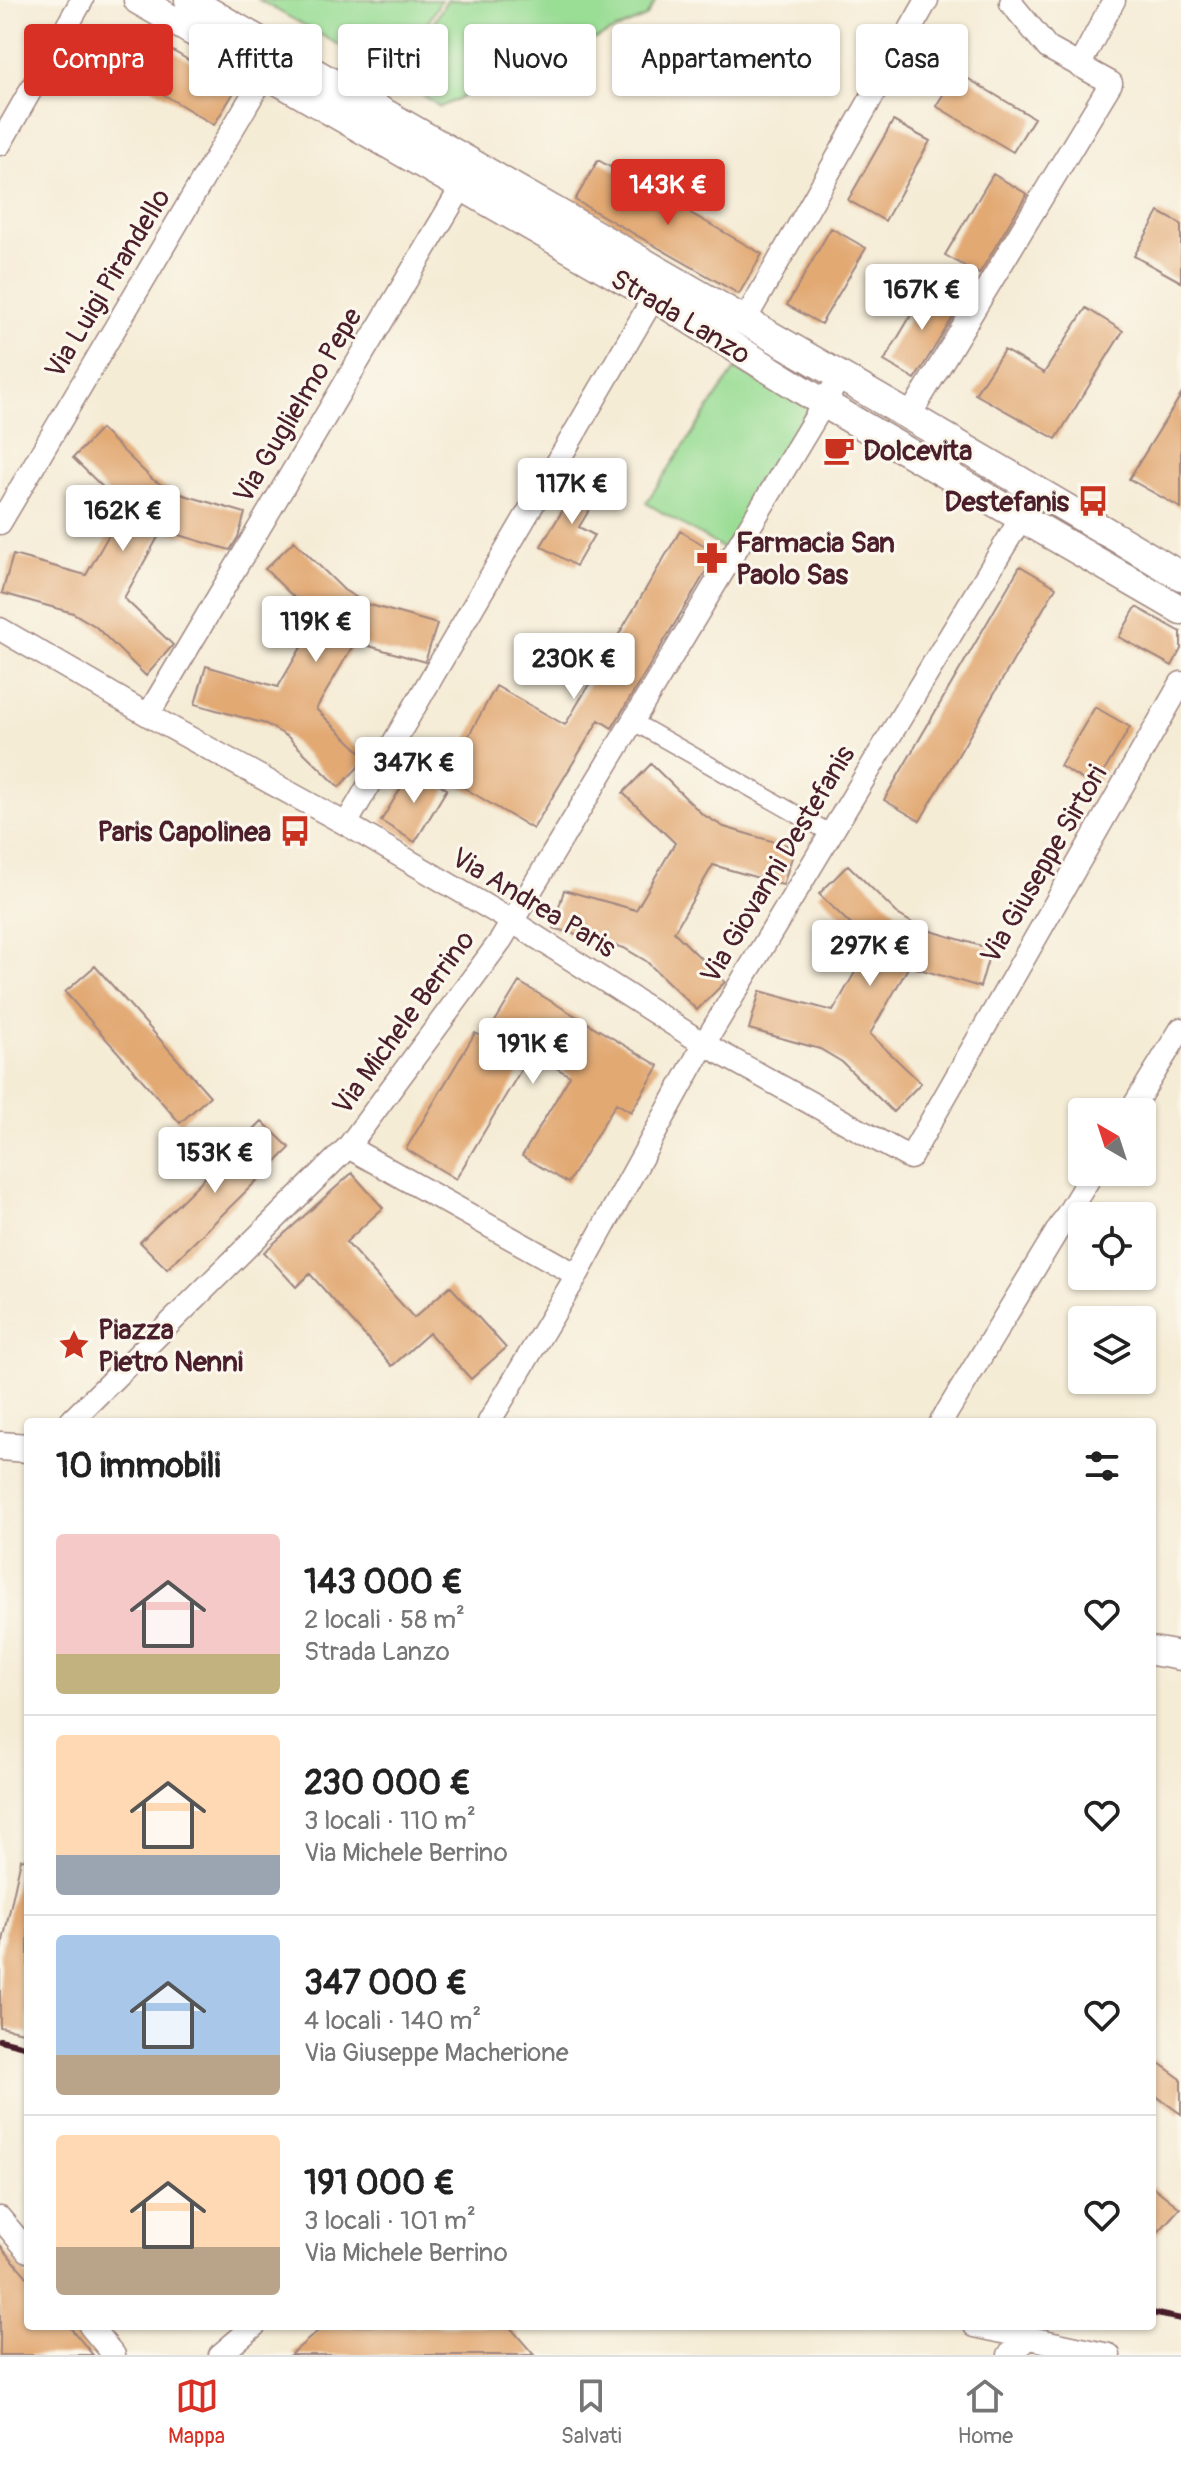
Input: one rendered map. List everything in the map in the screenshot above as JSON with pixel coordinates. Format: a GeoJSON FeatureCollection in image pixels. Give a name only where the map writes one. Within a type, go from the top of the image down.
{"type":"FeatureCollection","features":[{"type":"Feature","properties":{"kind":"street"},"geometry":{"type":"LineString","coordinates":[[0,144],[82,0]]}},
{"type":"Feature","properties":{"kind":"street","name":"Strada Lanzo"},"geometry":{"type":"LineString","coordinates":[[138,0],[189,30]]}},
{"type":"Feature","properties":{"kind":"street","name":"Strada Lanzo"},"geometry":{"type":"LineString","coordinates":[[189,0],[825,404],[1181,610]]}},
{"type":"Feature","properties":{"kind":"street"},"geometry":{"type":"LineString","coordinates":[[745,320],[927,0]]}},
{"type":"Feature","properties":{"kind":"street"},"geometry":{"type":"LineString","coordinates":[[910,415],[1111,83],[1048,48],[1011,3],[1012,0]]}},
{"type":"Feature","properties":{"kind":"street"},"geometry":{"type":"LineString","coordinates":[[1079,66],[1114,0]]}},
{"type":"Feature","properties":{"kind":"street","name":"Via Luigi Pirandello"},"geometry":{"type":"LineString","coordinates":[[0,523],[252,96]]}},
{"type":"Feature","properties":{"kind":"street","name":"Strada Lanzo"},"geometry":{"type":"LineString","coordinates":[[308,96],[745,320],[1181,576]]}},
{"type":"Feature","properties":{"kind":"street","name":"Via Guglielmo Pepe"},"geometry":{"type":"LineString","coordinates":[[148,715],[467,177]]}},
{"type":"Feature","properties":{"kind":"street"},"geometry":{"type":"LineString","coordinates":[[346,824],[654,297]]}},
{"type":"Feature","properties":{"kind":"street","name":"Via Michele Berrino"},"geometry":{"type":"LineString","coordinates":[[74,1418],[348,1147],[513,922],[841,375]]}},
{"type":"Feature","properties":{"kind":"street","name":"Via Giovanni Destefanis"},"geometry":{"type":"LineString","coordinates":[[491,1418],[577,1275],[704,1044],[1038,490]]}},
{"type":"Feature","properties":{"kind":"street","name":"Via Andrea Paris"},"geometry":{"type":"LineString","coordinates":[[0,629],[346,824],[513,922],[704,1044],[910,1158]]}},
{"type":"Feature","properties":{"kind":"street","name":"Via Giuseppe Sirtori"},"geometry":{"type":"LineString","coordinates":[[910,1158],[1181,683]]}},
{"type":"Feature","properties":{"kind":"street"},"geometry":{"type":"LineString","coordinates":[[632,721],[830,833]]}},
{"type":"Feature","properties":{"kind":"street"},"geometry":{"type":"LineString","coordinates":[[1139,1098],[1181,1029]]}},
{"type":"Feature","properties":{"kind":"street"},"geometry":{"type":"LineString","coordinates":[[348,1147],[577,1275]]}},
{"type":"Feature","properties":{"kind":"street"},"geometry":{"type":"LineString","coordinates":[[943,1418],[1084,1186]]}},
{"type":"Feature","properties":{"kind":"street"},"geometry":{"type":"LineString","coordinates":[[0,1446],[24,1448]]}},
{"type":"Feature","properties":{"kind":"street"},"geometry":{"type":"LineString","coordinates":[[1156,1652],[1181,1656]]}},
{"type":"Feature","properties":{"kind":"street"},"geometry":{"type":"LineString","coordinates":[[0,2218],[24,2246]]}},
{"type":"Feature","properties":{"kind":"street"},"geometry":{"type":"LineString","coordinates":[[93,2330],[114,2355]]}},
{"type":"Feature","properties":{"kind":"street"},"geometry":{"type":"LineString","coordinates":[[220,2355],[249,2330]]}},
{"type":"Feature","properties":{"kind":"street"},"geometry":{"type":"LineString","coordinates":[[993,2330],[1109,2355]]}},
{"type":"Feature","properties":{"kind":"street"},"geometry":{"type":"LineString","coordinates":[[1009,2355],[1029,2338]]}},
{"type":"Feature","properties":{"kind":"green space"},"geometry":{"type":"Polygon","coordinates":[[[259,0],[441,0],[427,24],[338,24],[338,44],[322,35],[322,24],[302,24],[259,0]]]}},
{"type":"Feature","properties":{"kind":"green space"},"geometry":{"type":"Polygon","coordinates":[[[447,0],[656,0],[646,17],[630,24],[612,24],[612,32],[596,39],[596,24],[464,24],[465,96],[440,107],[424,96],[448,96],[448,24],[433,24],[447,0]]]}},
{"type":"Feature","properties":{"kind":"green space"},"geometry":{"type":"Polygon","coordinates":[[[735,369],[809,408],[724,549],[646,503],[735,369]]]}},
{"type":"Feature","properties":{"kind":"building"},"geometry":{"type":"Polygon","coordinates":[[[173,51],[189,61],[189,96],[232,96],[214,125],[166,96],[173,96],[173,51]]]}},
{"type":"Feature","properties":{"kind":"building"},"geometry":{"type":"Polygon","coordinates":[[[968,79],[1034,118],[1013,152],[936,106],[942,96],[968,96],[968,79]]]}},
{"type":"Feature","properties":{"kind":"building"},"geometry":{"type":"Polygon","coordinates":[[[893,121],[930,141],[885,221],[848,200],[893,121]]]}},
{"type":"Feature","properties":{"kind":"building"},"geometry":{"type":"Polygon","coordinates":[[[598,160],[762,254],[739,294],[575,200],[598,160]]]}},
{"type":"Feature","properties":{"kind":"building"},"geometry":{"type":"Polygon","coordinates":[[[993,174],[1027,194],[979,274],[945,255],[993,174]]]}},
{"type":"Feature","properties":{"kind":"building"},"geometry":{"type":"Polygon","coordinates":[[[1159,212],[1181,224],[1181,282],[1134,256],[1159,212]]]}},
{"type":"Feature","properties":{"kind":"building"},"geometry":{"type":"Polygon","coordinates":[[[831,228],[866,248],[821,324],[787,305],[831,228]]]}},
{"type":"Feature","properties":{"kind":"building"},"geometry":{"type":"Polygon","coordinates":[[[929,285],[961,304],[915,379],[884,361],[929,285]]]}},
{"type":"Feature","properties":{"kind":"building"},"geometry":{"type":"Polygon","coordinates":[[[1086,308],[1123,331],[1056,439],[975,394],[1004,350],[1044,373],[1086,308]]]}},
{"type":"Feature","properties":{"kind":"building"},"geometry":{"type":"Polygon","coordinates":[[[1181,395],[1181,508],[1129,479],[1181,395]]]}},
{"type":"Feature","properties":{"kind":"building"},"geometry":{"type":"Polygon","coordinates":[[[101,429],[152,479],[174,492],[245,513],[238,537],[230,550],[162,530],[124,598],[173,645],[146,676],[95,626],[73,613],[2,593],[13,555],[86,575],[124,508],[73,458],[101,429]]]}},
{"type":"Feature","properties":{"kind":"building"},"geometry":{"type":"Polygon","coordinates":[[[581,480],[600,492],[579,527],[594,535],[576,566],[541,546],[581,480]]]}},
{"type":"Feature","properties":{"kind":"building"},"geometry":{"type":"Polygon","coordinates":[[[680,531],[717,553],[612,728],[599,720],[533,829],[446,777],[496,686],[565,725],[680,531]]]}},
{"type":"Feature","properties":{"kind":"building"},"geometry":{"type":"Polygon","coordinates":[[[294,541],[344,590],[367,604],[437,624],[425,662],[355,642],[316,709],[367,758],[339,787],[288,737],[266,724],[195,704],[206,666],[278,687],[317,620],[265,569],[294,541]]]}},
{"type":"Feature","properties":{"kind":"building"},"geometry":{"type":"Polygon","coordinates":[[[1020,566],[1056,587],[920,821],[884,800],[1020,566]]]}},
{"type":"Feature","properties":{"kind":"building"},"geometry":{"type":"Polygon","coordinates":[[[1136,607],[1181,632],[1181,649],[1172,666],[1119,637],[1136,607]]]}},
{"type":"Feature","properties":{"kind":"building"},"geometry":{"type":"Polygon","coordinates":[[[1095,707],[1130,727],[1095,787],[1060,766],[1095,707]]]}},
{"type":"Feature","properties":{"kind":"building"},"geometry":{"type":"Polygon","coordinates":[[[651,764],[702,814],[724,827],[795,848],[783,885],[713,865],[674,932],[725,982],[697,1010],[646,961],[624,948],[553,928],[564,890],[636,910],[675,843],[623,793],[651,764]]]}},
{"type":"Feature","properties":{"kind":"building"},"geometry":{"type":"Polygon","coordinates":[[[413,768],[447,789],[415,842],[381,821],[413,768]]]}},
{"type":"Feature","properties":{"kind":"building"},"geometry":{"type":"Polygon","coordinates":[[[848,865],[899,915],[921,928],[991,949],[980,987],[909,966],[870,1034],[921,1083],[893,1112],[842,1062],[820,1049],[749,1029],[760,991],[833,1011],[871,944],[819,894],[848,865]]]}},
{"type":"Feature","properties":{"kind":"building"},"geometry":{"type":"Polygon","coordinates":[[[95,966],[210,1096],[180,1123],[65,992],[95,966]]]}},
{"type":"Feature","properties":{"kind":"building"},"geometry":{"type":"Polygon","coordinates":[[[519,982],[659,1066],[631,1112],[616,1103],[568,1183],[522,1156],[570,1076],[531,1053],[456,1179],[406,1149],[475,1033],[485,1038],[519,982]]]}},
{"type":"Feature","properties":{"kind":"building"},"geometry":{"type":"Polygon","coordinates":[[[262,1121],[290,1148],[167,1269],[140,1242],[262,1121]]]}},
{"type":"Feature","properties":{"kind":"building"},"geometry":{"type":"Polygon","coordinates":[[[352,1173],[383,1208],[346,1242],[414,1318],[450,1286],[506,1348],[471,1379],[429,1333],[392,1366],[310,1274],[296,1287],[264,1252],[352,1173]]]}},
{"type":"Feature","properties":{"kind":"building"},"geometry":{"type":"Polygon","coordinates":[[[21,1859],[24,1859],[24,2032],[0,2027],[0,1955],[21,1859]]]}},
{"type":"Feature","properties":{"kind":"building"},"geometry":{"type":"Polygon","coordinates":[[[1156,2061],[1181,2079],[1181,2114],[1156,2096],[1156,2061]]]}},
{"type":"Feature","properties":{"kind":"building"},"geometry":{"type":"Polygon","coordinates":[[[1156,2189],[1180,2208],[1156,2235],[1156,2189]]]}},
{"type":"Feature","properties":{"kind":"building"},"geometry":{"type":"Polygon","coordinates":[[[0,2245],[24,2273],[24,2330],[72,2330],[93,2355],[0,2355],[0,2245]]]}},
{"type":"Feature","properties":{"kind":"building"},"geometry":{"type":"Polygon","coordinates":[[[319,2330],[512,2330],[534,2355],[290,2355],[319,2330]]]}},
{"type":"Feature","properties":{"kind":"railway"},"geometry":{"type":"LineString","coordinates":[[0,2040],[24,2046]]}},
{"type":"Feature","properties":{"kind":"railway"},"geometry":{"type":"LineString","coordinates":[[1156,2314],[1181,2319]]}},
{"type":"Feature","properties":{"kind":"place","name":"Dolcevita"},"geometry":{"type":"Point","coordinates":[839,450]}},
{"type":"Feature","properties":{"kind":"place","name":"Destefanis"},"geometry":{"type":"Point","coordinates":[1093,501]}},
{"type":"Feature","properties":{"kind":"place","name":"Farmacia San Paolo Sas"},"geometry":{"type":"Point","coordinates":[712,558]}},
{"type":"Feature","properties":{"kind":"place","name":"Paris Capolinea"},"geometry":{"type":"Point","coordinates":[295,831]}},
{"type":"Feature","properties":{"kind":"place","name":"Piazza Pietro Nenni"},"geometry":{"type":"Point","coordinates":[74,1345]}}]}
